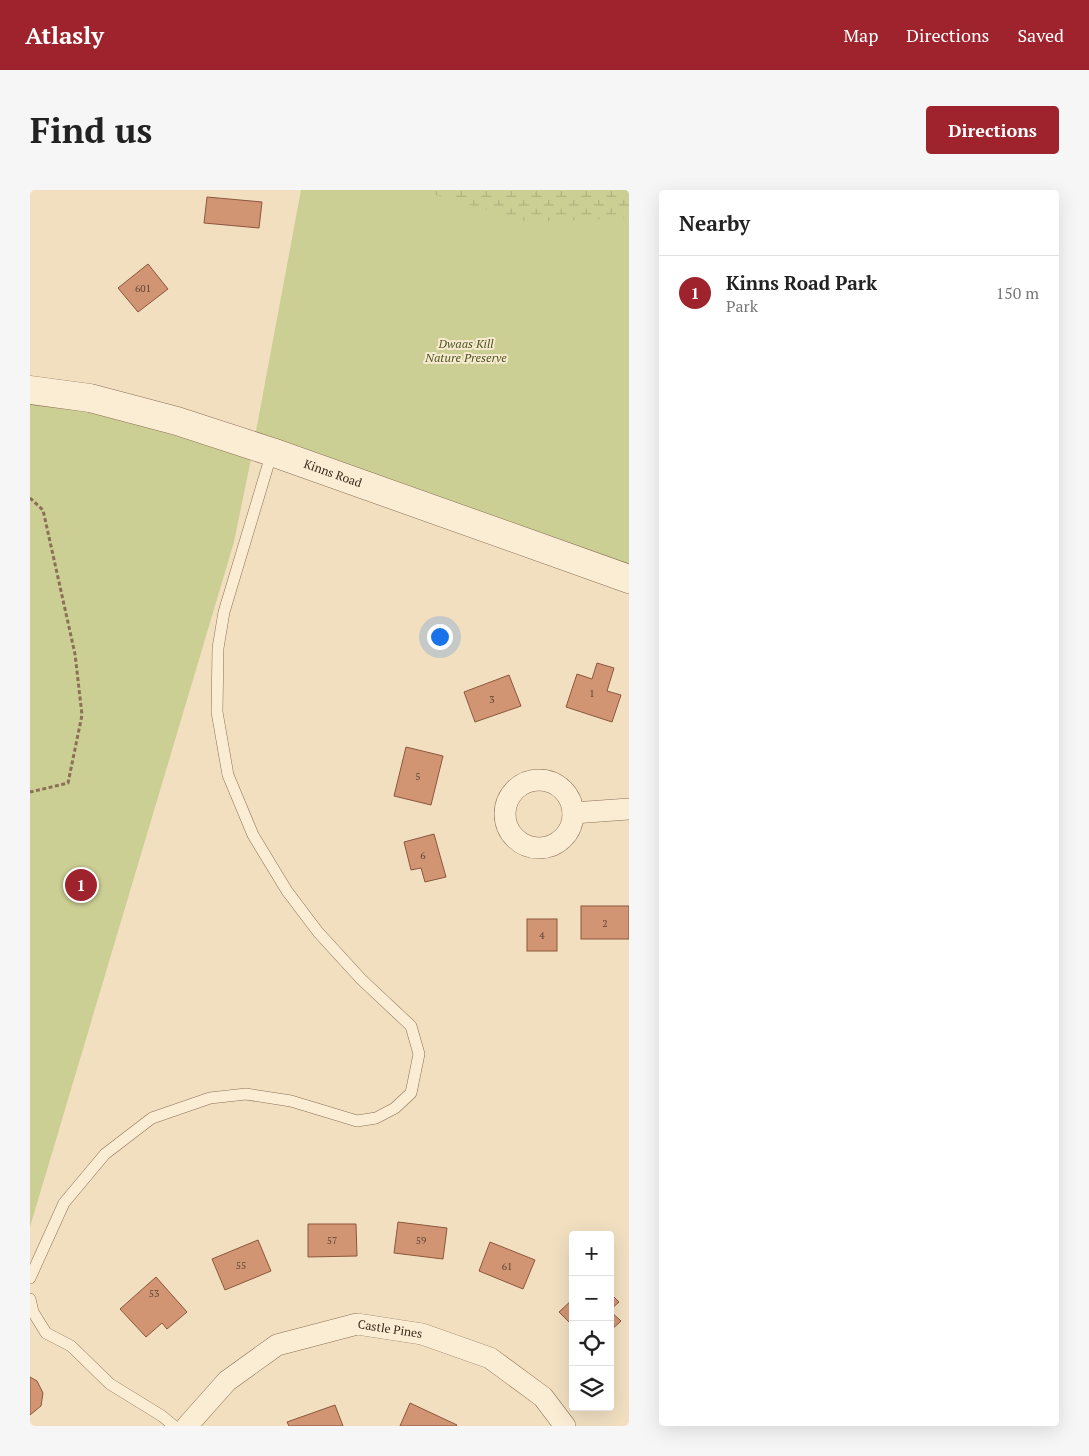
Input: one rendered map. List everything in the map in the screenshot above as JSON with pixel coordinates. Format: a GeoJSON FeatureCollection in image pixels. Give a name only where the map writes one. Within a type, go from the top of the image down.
{"type":"FeatureCollection","features":[{"type":"Feature","properties":{"kind":"street","name":"Kinns Road"},"geometry":{"type":"LineString","coordinates":[[30,390],[90,398],[177,421],[272,452],[629,579]]}},
{"type":"Feature","properties":{"kind":"street"},"geometry":{"type":"LineString","coordinates":[[573,813],[629,809]]}},
{"type":"Feature","properties":{"kind":"street","name":"Castle Pines"},"geometry":{"type":"LineString","coordinates":[[187,1426],[227,1381],[277,1346],[357,1324],[422,1334],[490,1358],[544,1397],[566,1426]]}},
{"type":"Feature","properties":{"kind":"lane"},"geometry":{"type":"LineString","coordinates":[[30,1278],[64,1203],[105,1154],[152,1118],[210,1098],[246,1094],[291,1101],[357,1121],[376,1118],[395,1108],[411,1093],[419,1054],[411,1026],[361,979],[318,932],[287,891],[253,835],[228,775],[216,712],[218,648],[224,612],[272,452]]}},
{"type":"Feature","properties":{"kind":"lane"},"geometry":{"type":"LineString","coordinates":[[30,1298],[33,1312],[46,1333],[71,1346],[110,1384],[162,1416],[174,1426]]}},
{"type":"Feature","properties":{"kind":"path"},"geometry":{"type":"LineString","coordinates":[[30,498],[43,510],[74,654],[82,715],[68,783],[30,792]]}},
{"type":"Feature","properties":{"kind":"green space","name":"Dwaas Kill Nature Preserve"},"geometry":{"type":"Polygon","coordinates":[[[301,190],[629,190],[629,579],[253,447],[301,190]]]}},
{"type":"Feature","properties":{"kind":"green space"},"geometry":{"type":"Polygon","coordinates":[[[418,190],[629,190],[629,218],[529,222],[418,190]]]}},
{"type":"Feature","properties":{"kind":"green space"},"geometry":{"type":"Polygon","coordinates":[[[30,404],[95,411],[251,459],[234,542],[30,1227],[30,404]]]}},
{"type":"Feature","properties":{"kind":"building"},"geometry":{"type":"Polygon","coordinates":[[[207,197],[262,202],[259,228],[204,223],[207,197]]]}},
{"type":"Feature","properties":{"kind":"building"},"geometry":{"type":"Polygon","coordinates":[[[148,264],[168,289],[138,312],[118,288],[148,264]]]}},
{"type":"Feature","properties":{"kind":"building"},"geometry":{"type":"Polygon","coordinates":[[[597,663],[614,668],[607,691],[621,695],[612,722],[566,707],[577,674],[592,679],[597,663]]]}},
{"type":"Feature","properties":{"kind":"building"},"geometry":{"type":"Polygon","coordinates":[[[509,675],[521,706],[475,722],[464,692],[509,675]]]}},
{"type":"Feature","properties":{"kind":"building"},"geometry":{"type":"Polygon","coordinates":[[[406,747],[443,756],[431,805],[394,796],[406,747]]]}},
{"type":"Feature","properties":{"kind":"building"},"geometry":{"type":"Polygon","coordinates":[[[434,834],[446,877],[425,882],[421,868],[411,870],[404,842],[434,834]]]}},
{"type":"Feature","properties":{"kind":"building"},"geometry":{"type":"Polygon","coordinates":[[[581,906],[629,906],[629,939],[581,939],[581,906]]]}},
{"type":"Feature","properties":{"kind":"building"},"geometry":{"type":"Polygon","coordinates":[[[527,919],[557,919],[557,951],[527,951],[527,919]]]}},
{"type":"Feature","properties":{"kind":"building"},"geometry":{"type":"Polygon","coordinates":[[[398,1222],[447,1228],[443,1259],[394,1253],[398,1222]]]}},
{"type":"Feature","properties":{"kind":"building"},"geometry":{"type":"Polygon","coordinates":[[[308,1224],[356,1224],[357,1256],[308,1257],[308,1224]]]}},
{"type":"Feature","properties":{"kind":"building"},"geometry":{"type":"Polygon","coordinates":[[[258,1240],[271,1271],[225,1290],[212,1259],[258,1240]]]}},
{"type":"Feature","properties":{"kind":"building"},"geometry":{"type":"Polygon","coordinates":[[[490,1242],[535,1260],[523,1289],[479,1271],[490,1242]]]}},
{"type":"Feature","properties":{"kind":"building"},"geometry":{"type":"Polygon","coordinates":[[[156,1277],[187,1312],[167,1329],[162,1323],[146,1337],[120,1309],[156,1277]]]}},
{"type":"Feature","properties":{"kind":"building"},"geometry":{"type":"Polygon","coordinates":[[[614,1297],[619,1302],[614,1306],[614,1297]]]}},
{"type":"Feature","properties":{"kind":"building"},"geometry":{"type":"Polygon","coordinates":[[[569,1303],[569,1322],[559,1312],[569,1303]]]}},
{"type":"Feature","properties":{"kind":"building"},"geometry":{"type":"Polygon","coordinates":[[[614,1315],[621,1321],[614,1327],[614,1315]]]}},
{"type":"Feature","properties":{"kind":"building"},"geometry":{"type":"Polygon","coordinates":[[[30,1377],[37,1381],[43,1393],[41,1406],[30,1415],[30,1377]]]}},
{"type":"Feature","properties":{"kind":"building"},"geometry":{"type":"Polygon","coordinates":[[[410,1403],[457,1425],[400,1426],[410,1403]]]}},
{"type":"Feature","properties":{"kind":"building"},"geometry":{"type":"Polygon","coordinates":[[[335,1405],[343,1426],[289,1426],[287,1422],[335,1405]]]}},
{"type":"Feature","properties":{"kind":"place","name":"Kinns Road Park"},"geometry":{"type":"Point","coordinates":[81,885]}}]}
